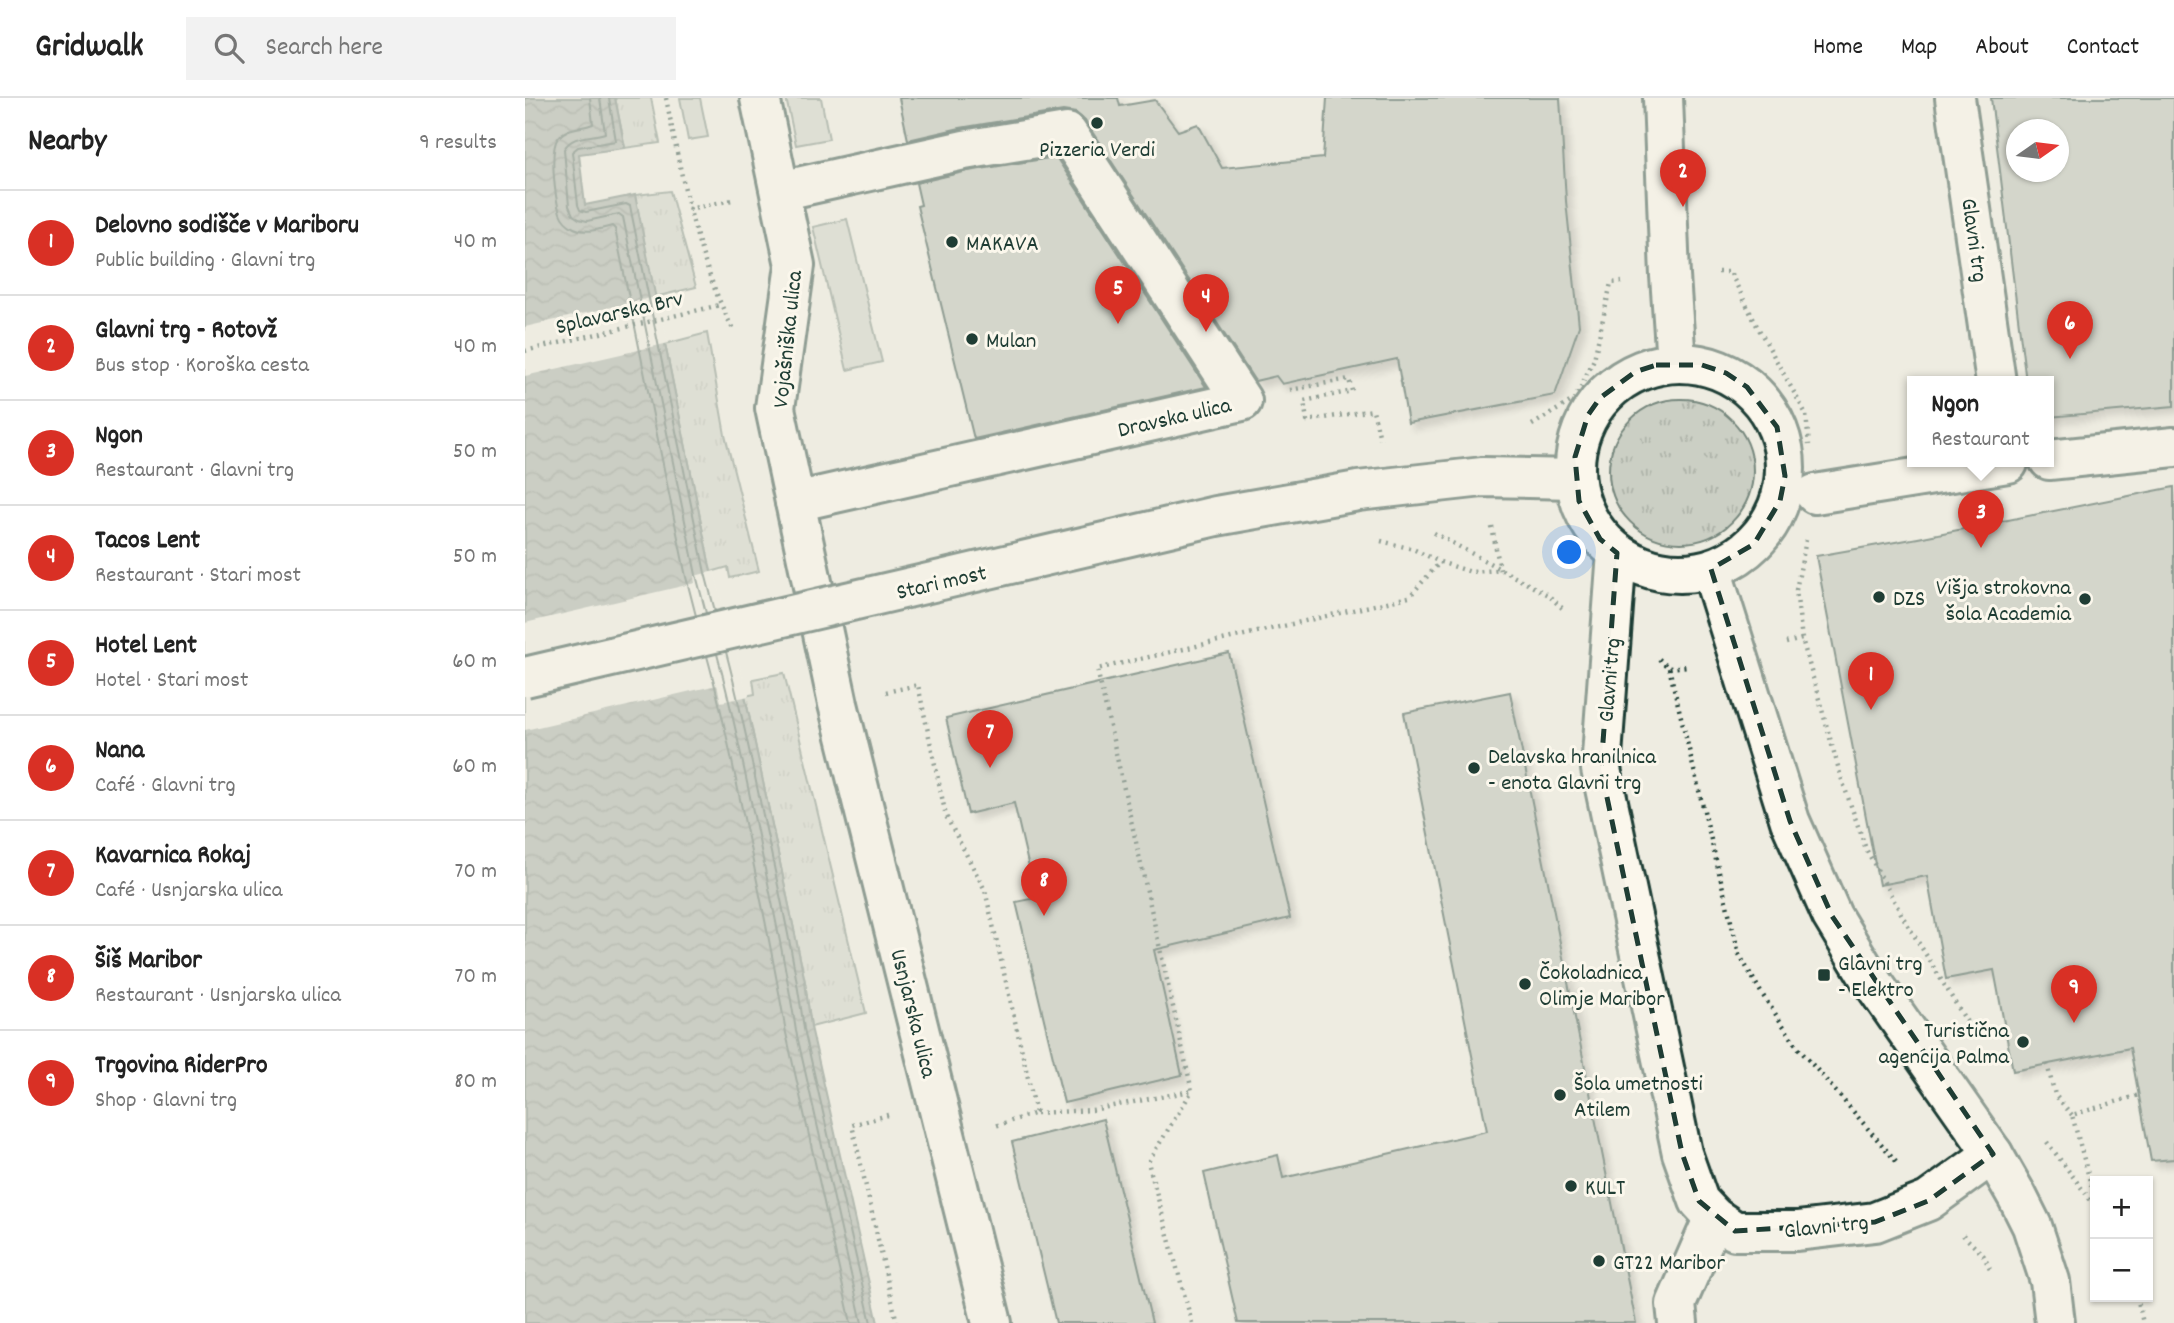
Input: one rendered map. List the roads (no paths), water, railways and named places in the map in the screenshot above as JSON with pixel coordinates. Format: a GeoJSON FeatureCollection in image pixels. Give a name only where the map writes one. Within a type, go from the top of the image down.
{"type":"FeatureCollection","features":[{"type":"Feature","properties":{"kind":"street","name":"Vojašniška ulica"},"geometry":{"type":"LineString","coordinates":[[760,98],[795,265],[775,408],[838,704]]}},
{"type":"Feature","properties":{"kind":"street"},"geometry":{"type":"LineString","coordinates":[[1663,98],[1677,362]]}},
{"type":"Feature","properties":{"kind":"street","name":"Glavni trg"},"geometry":{"type":"LineString","coordinates":[[1955,98],[1995,376]]}},
{"type":"Feature","properties":{"kind":"street","name":"Dravska ulica"},"geometry":{"type":"LineString","coordinates":[[780,191],[964,150],[1067,133],[1242,401],[795,502]]}},
{"type":"Feature","properties":{"kind":"street"},"geometry":{"type":"LineString","coordinates":[[1677,362],[1702,365],[1726,373],[1747,387],[1764,405],[1777,427],[1784,451],[1785,476],[1780,501],[1770,524],[1754,544],[1734,559],[1711,569],[1687,574],[1663,573],[1638,566],[1617,553],[1600,538],[1588,521],[1579,501],[1574,479],[1580,436],[1588,415],[1600,398],[1616,383],[1635,372],[1677,362]]}},
{"type":"Feature","properties":{"kind":"street"},"geometry":{"type":"LineString","coordinates":[[2054,459],[2174,447]]}},
{"type":"Feature","properties":{"kind":"street"},"geometry":{"type":"LineString","coordinates":[[1815,494],[1983,467]]}},
{"type":"Feature","properties":{"kind":"street","name":"Stari most"},"geometry":{"type":"LineString","coordinates":[[525,677],[1216,516],[1358,491],[1483,477],[1574,479]]}},
{"type":"Feature","properties":{"kind":"street","name":"Glavni trg"},"geometry":{"type":"LineString","coordinates":[[1617,553],[1601,769],[1682,1153],[1699,1201],[1714,1217],[1735,1231],[1797,1231],[1875,1222],[1928,1201],[1993,1154]]}},
{"type":"Feature","properties":{"kind":"street"},"geometry":{"type":"LineString","coordinates":[[1711,569],[1790,821],[1832,916],[1867,974],[1993,1154],[2032,1226],[2050,1280],[2055,1323]]}},
{"type":"Feature","properties":{"kind":"street","name":"Usnjarska ulica"},"geometry":{"type":"LineString","coordinates":[[838,704],[992,1323]]}},
{"type":"Feature","properties":{"kind":"street"},"geometry":{"type":"LineString","coordinates":[[1678,1323],[1676,1304],[1714,1217]]}},
{"type":"Feature","properties":{"kind":"water"},"geometry":{"type":"Polygon","coordinates":[[[525,98],[615,98],[625,148],[579,154],[585,205],[635,195],[711,572],[745,696],[805,982],[811,1027],[878,1323],[525,1323],[525,98]]]}},
{"type":"Feature","properties":{"kind":"place","name":"Pizzeria Verdi"},"geometry":{"type":"Point","coordinates":[1097,123]}},
{"type":"Feature","properties":{"kind":"place","name":"Glavni trg - Rotovž"},"geometry":{"type":"Point","coordinates":[1683,207]}},
{"type":"Feature","properties":{"kind":"place","name":"MAKAVA"},"geometry":{"type":"Point","coordinates":[952,242]}},
{"type":"Feature","properties":{"kind":"place","name":"Hotel Lent"},"geometry":{"type":"Point","coordinates":[1118,324]}},
{"type":"Feature","properties":{"kind":"place","name":"Tacos Lent"},"geometry":{"type":"Point","coordinates":[1206,332]}},
{"type":"Feature","properties":{"kind":"place","name":"Mulan"},"geometry":{"type":"Point","coordinates":[972,339]}},
{"type":"Feature","properties":{"kind":"place","name":"Nana"},"geometry":{"type":"Point","coordinates":[2070,359]}},
{"type":"Feature","properties":{"kind":"place","name":"Ngon"},"geometry":{"type":"Point","coordinates":[1981,548]}},
{"type":"Feature","properties":{"kind":"place","name":"DZS"},"geometry":{"type":"Point","coordinates":[1879,597]}},
{"type":"Feature","properties":{"kind":"place","name":"Višja strokovna šola Academia"},"geometry":{"type":"Point","coordinates":[2085,599]}},
{"type":"Feature","properties":{"kind":"place","name":"Delovno sodišče v Mariboru"},"geometry":{"type":"Point","coordinates":[1871,710]}},
{"type":"Feature","properties":{"kind":"place","name":"Kavarnica Rokaj"},"geometry":{"type":"Point","coordinates":[990,768]}},
{"type":"Feature","properties":{"kind":"place","name":"Delavska hranilnica - enota Glavni trg"},"geometry":{"type":"Point","coordinates":[1474,768]}},
{"type":"Feature","properties":{"kind":"place","name":"Šiš Maribor"},"geometry":{"type":"Point","coordinates":[1044,916]}},
{"type":"Feature","properties":{"kind":"place","name":"Glavni trg - Elektro"},"geometry":{"type":"Point","coordinates":[1824,975]}},
{"type":"Feature","properties":{"kind":"place","name":"Čokoladnica Olimje Maribor"},"geometry":{"type":"Point","coordinates":[1525,984]}},
{"type":"Feature","properties":{"kind":"place","name":"Trgovina RiderPro"},"geometry":{"type":"Point","coordinates":[2074,1023]}},
{"type":"Feature","properties":{"kind":"place","name":"Turistična agencija Palma"},"geometry":{"type":"Point","coordinates":[2023,1042]}},
{"type":"Feature","properties":{"kind":"place","name":"Šola umetnosti Atilem"},"geometry":{"type":"Point","coordinates":[1560,1095]}},
{"type":"Feature","properties":{"kind":"place","name":"KULT"},"geometry":{"type":"Point","coordinates":[1571,1186]}},
{"type":"Feature","properties":{"kind":"place","name":"GT22 Maribor"},"geometry":{"type":"Point","coordinates":[1599,1261]}}]}
